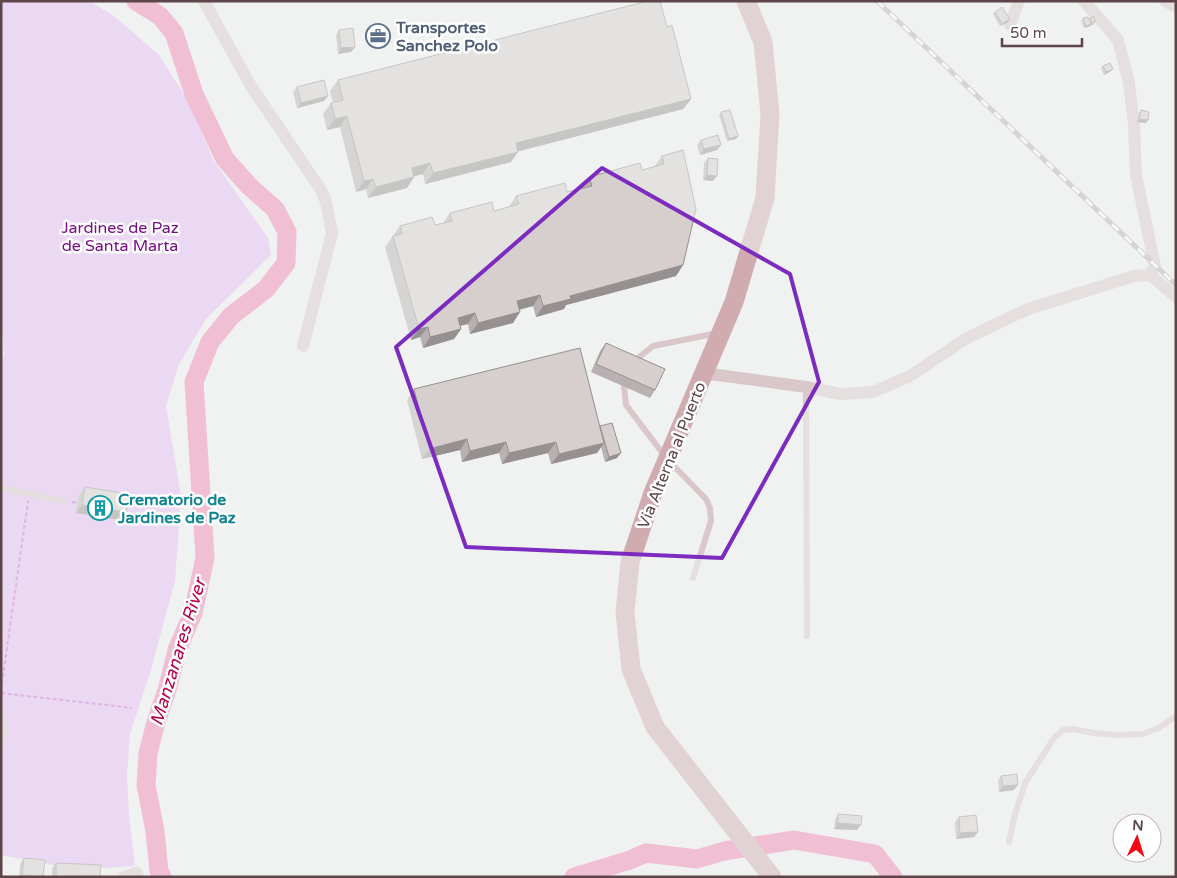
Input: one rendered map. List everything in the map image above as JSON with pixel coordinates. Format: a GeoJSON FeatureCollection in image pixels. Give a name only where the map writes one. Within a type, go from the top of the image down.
{"type":"FeatureCollection","features":[{"type":"Feature","properties":{"kind":"main road","name":"Vía Alterna al Puerto"},"geometry":{"type":"LineString","coordinates":[[746,1],[763,42],[764,51],[770,114],[765,198],[734,302],[653,493],[630,562],[624,612],[631,669],[654,727],[772,877]]}},
{"type":"Feature","properties":{"kind":"street"},"geometry":{"type":"LineString","coordinates":[[204,1],[252,86],[321,190],[326,202],[332,233],[303,346]]}},
{"type":"Feature","properties":{"kind":"street"},"geometry":{"type":"LineString","coordinates":[[1010,25],[1019,1]]}},
{"type":"Feature","properties":{"kind":"street"},"geometry":{"type":"LineString","coordinates":[[1084,1],[1118,40],[1129,83],[1134,124],[1136,174],[1156,266],[1150,275]]}},
{"type":"Feature","properties":{"kind":"street"},"geometry":{"type":"LineString","coordinates":[[1165,1],[1176,7]]}},
{"type":"Feature","properties":{"kind":"street"},"geometry":{"type":"LineString","coordinates":[[703,373],[806,387],[840,394],[873,392],[910,376],[967,338],[1028,309],[1134,276],[1150,275],[1176,297]]}},
{"type":"Feature","properties":{"kind":"street"},"geometry":{"type":"LineString","coordinates":[[124,877],[138,875]]}},
{"type":"Feature","properties":{"kind":"lane"},"geometry":{"type":"LineString","coordinates":[[630,365],[653,346],[721,332]]}},
{"type":"Feature","properties":{"kind":"lane"},"geometry":{"type":"LineString","coordinates":[[624,386],[626,405],[667,459],[706,499],[710,508],[711,520],[693,578]]}},
{"type":"Feature","properties":{"kind":"lane"},"geometry":{"type":"LineString","coordinates":[[806,387],[807,636]]}},
{"type":"Feature","properties":{"kind":"lane"},"geometry":{"type":"LineString","coordinates":[[1,488],[64,501]]}},
{"type":"Feature","properties":{"kind":"lane"},"geometry":{"type":"LineString","coordinates":[[1,713],[4,722],[1,746]]}},
{"type":"Feature","properties":{"kind":"lane"},"geometry":{"type":"LineString","coordinates":[[1009,842],[1015,814],[1025,783],[1054,738],[1063,730],[1072,729],[1117,735],[1143,734],[1159,728],[1176,716]]}},
{"type":"Feature","properties":{"kind":"path"},"geometry":{"type":"LineString","coordinates":[[1,690],[29,494]]}},
{"type":"Feature","properties":{"kind":"path"},"geometry":{"type":"LineString","coordinates":[[1,693],[132,708]]}},
{"type":"Feature","properties":{"kind":"highlighted area"},"geometry":{"type":"Polygon","coordinates":[[[602,168],[790,274],[819,382],[722,558],[466,547],[396,347],[602,168]]]}},
{"type":"Feature","properties":{"kind":"green space","name":"Jardines de Paz de Santa Marta"},"geometry":{"type":"Polygon","coordinates":[[[1,1],[89,1],[114,16],[159,55],[187,99],[214,161],[268,238],[271,255],[206,319],[179,364],[166,406],[181,496],[175,581],[150,673],[130,734],[127,776],[135,866],[104,868],[53,865],[1,855],[1,359],[4,356],[1,313],[1,1]]]}},
{"type":"Feature","properties":{"kind":"building"},"geometry":{"type":"Polygon","coordinates":[[[648,1],[660,1],[667,27],[672,25],[691,99],[516,143],[518,152],[433,173],[430,163],[412,168],[414,177],[376,187],[373,179],[364,181],[347,116],[335,119],[331,103],[343,100],[338,80],[648,1]]]}},
{"type":"Feature","properties":{"kind":"building"},"geometry":{"type":"Polygon","coordinates":[[[1002,7],[1010,19],[1002,24],[995,12],[1002,7]]]}},
{"type":"Feature","properties":{"kind":"building"},"geometry":{"type":"Polygon","coordinates":[[[1094,16],[1095,22],[1092,23],[1090,18],[1094,16]]]}},
{"type":"Feature","properties":{"kind":"building"},"geometry":{"type":"Polygon","coordinates":[[[1088,17],[1091,24],[1086,26],[1083,18],[1088,17]]]}},
{"type":"Feature","properties":{"kind":"building"},"geometry":{"type":"Polygon","coordinates":[[[353,28],[355,47],[341,48],[339,30],[353,28]]]}},
{"type":"Feature","properties":{"kind":"building"},"geometry":{"type":"Polygon","coordinates":[[[1110,63],[1113,69],[1106,72],[1103,66],[1110,63]]]}},
{"type":"Feature","properties":{"kind":"building"},"geometry":{"type":"Polygon","coordinates":[[[324,80],[328,96],[301,103],[297,87],[324,80]]]}},
{"type":"Feature","properties":{"kind":"building"},"geometry":{"type":"Polygon","coordinates":[[[730,110],[738,136],[729,139],[721,112],[730,110]]]}},
{"type":"Feature","properties":{"kind":"building"},"geometry":{"type":"Polygon","coordinates":[[[1141,110],[1149,112],[1148,120],[1139,119],[1141,110]]]}},
{"type":"Feature","properties":{"kind":"building"},"geometry":{"type":"Polygon","coordinates":[[[718,135],[721,145],[704,149],[701,140],[718,135]]]}},
{"type":"Feature","properties":{"kind":"building"},"geometry":{"type":"Polygon","coordinates":[[[683,150],[696,209],[683,265],[570,296],[571,299],[543,306],[540,295],[517,301],[520,312],[478,323],[475,313],[458,318],[461,329],[430,337],[428,327],[419,329],[393,236],[402,234],[400,226],[432,217],[435,225],[452,221],[450,213],[492,202],[494,211],[519,204],[516,196],[565,183],[567,192],[592,186],[589,177],[640,163],[642,170],[664,164],[662,156],[683,150]]]}},
{"type":"Feature","properties":{"kind":"building"},"geometry":{"type":"Polygon","coordinates":[[[708,158],[718,159],[717,176],[707,175],[708,158]]]}},
{"type":"Feature","properties":{"kind":"building"},"geometry":{"type":"Polygon","coordinates":[[[606,343],[665,369],[655,390],[596,364],[606,343]]]}},
{"type":"Feature","properties":{"kind":"building"},"geometry":{"type":"Polygon","coordinates":[[[580,348],[604,443],[559,454],[556,442],[509,453],[506,442],[470,451],[467,439],[429,449],[414,389],[580,348]]]}},
{"type":"Feature","properties":{"kind":"building"},"geometry":{"type":"Polygon","coordinates":[[[612,423],[621,453],[609,457],[600,426],[612,423]]]}},
{"type":"Feature","properties":{"kind":"building"},"geometry":{"type":"Polygon","coordinates":[[[85,487],[129,494],[126,512],[82,505],[85,487]]]}},
{"type":"Feature","properties":{"kind":"building"},"geometry":{"type":"Polygon","coordinates":[[[1017,774],[1018,785],[1003,786],[1001,776],[1017,774]]]}},
{"type":"Feature","properties":{"kind":"building"},"geometry":{"type":"Polygon","coordinates":[[[838,814],[862,816],[861,825],[838,823],[838,814]]]}},
{"type":"Feature","properties":{"kind":"building"},"geometry":{"type":"Polygon","coordinates":[[[976,815],[978,832],[960,833],[959,817],[976,815]]]}},
{"type":"Feature","properties":{"kind":"building"},"geometry":{"type":"Polygon","coordinates":[[[24,858],[45,860],[43,877],[22,875],[24,858]]]}},
{"type":"Feature","properties":{"kind":"building"},"geometry":{"type":"Polygon","coordinates":[[[56,863],[101,865],[100,877],[56,877],[56,863]]]}},
{"type":"Feature","properties":{"kind":"waterway","name":"Manzanares River"},"geometry":{"type":"LineString","coordinates":[[136,1],[160,16],[174,33],[194,94],[225,159],[249,186],[275,209],[287,232],[286,263],[266,289],[231,316],[210,342],[194,382],[205,558],[193,613],[177,650],[148,753],[146,785],[155,831],[159,871],[162,877]]}},
{"type":"Feature","properties":{"kind":"waterway","name":"Manzanares River"},"geometry":{"type":"LineString","coordinates":[[574,877],[630,860],[646,853],[697,859],[724,851],[794,840],[875,854],[893,877]]}},
{"type":"Feature","properties":{"kind":"railway"},"geometry":{"type":"LineString","coordinates":[[877,1],[1176,285]]}},
{"type":"Feature","properties":{"kind":"place","name":"Transportes Sanchez Polo"},"geometry":{"type":"Point","coordinates":[378,36]}},
{"type":"Feature","properties":{"kind":"place","name":"Crematorio de Jardines de Paz"},"geometry":{"type":"Point","coordinates":[100,508]}}]}
